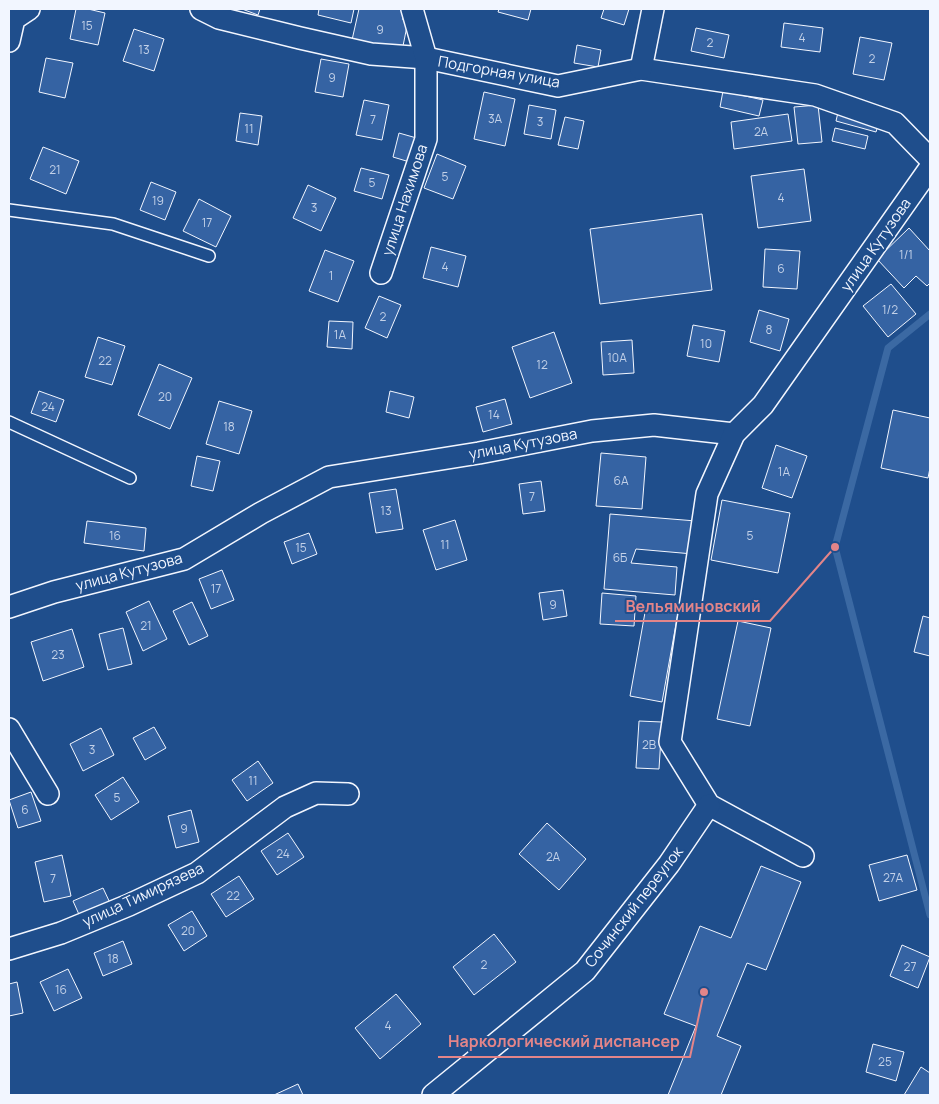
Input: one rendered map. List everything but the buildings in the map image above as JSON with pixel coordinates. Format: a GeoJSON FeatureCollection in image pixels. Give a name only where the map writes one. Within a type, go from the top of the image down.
{"type":"FeatureCollection","features":[{"type":"Feature","properties":{"kind":"street"},"geometry":{"type":"LineString","coordinates":[[9,41],[14,19],[29,9]]}},
{"type":"Feature","properties":{"kind":"street","name":"Подгорная улица"},"geometry":{"type":"LineString","coordinates":[[201,9],[219,18],[371,54],[426,58],[558,86],[641,70],[815,96],[895,123],[930,159]]}},
{"type":"Feature","properties":{"kind":"street","name":"улица Нахимова"},"geometry":{"type":"LineString","coordinates":[[381,273],[426,139],[426,58],[412,9]]}},
{"type":"Feature","properties":{"kind":"street"},"geometry":{"type":"LineString","coordinates":[[641,70],[653,9]]}},
{"type":"Feature","properties":{"kind":"street","name":"улица Кутузова"},"geometry":{"type":"LineString","coordinates":[[9,606],[54,592],[184,559],[261,513],[329,477],[479,453],[592,431],[654,425],[734,434],[764,405],[930,168]]}},
{"type":"Feature","properties":{"kind":"street"},"geometry":{"type":"LineString","coordinates":[[734,434],[707,494],[670,742],[709,805],[803,856]]}},
{"type":"Feature","properties":{"kind":"street"},"geometry":{"type":"LineString","coordinates":[[9,729],[48,794]]}},
{"type":"Feature","properties":{"kind":"street","name":"улица Тимирязева"},"geometry":{"type":"LineString","coordinates":[[9,949],[78,926],[129,905],[197,873],[285,807],[316,793],[348,794]]}},
{"type":"Feature","properties":{"kind":"street","name":"Сочинский переулок"},"geometry":{"type":"LineString","coordinates":[[433,1095],[585,970],[669,864],[709,805]]}},
{"type":"Feature","properties":{"kind":"lane"},"geometry":{"type":"LineString","coordinates":[[9,210],[114,224],[209,256]]}},
{"type":"Feature","properties":{"kind":"lane"},"geometry":{"type":"LineString","coordinates":[[9,422],[130,478]]}},
{"type":"Feature","properties":{"kind":"waterway"},"geometry":{"type":"LineString","coordinates":[[930,314],[888,348],[835,547],[930,915]]}},
{"type":"Feature","properties":{"kind":"place","name":"Вельяминовский"},"geometry":{"type":"Point","coordinates":[835,547]}},
{"type":"Feature","properties":{"kind":"place","name":"Наркологический диспансер"},"geometry":{"type":"Point","coordinates":[704,992]}}]}
